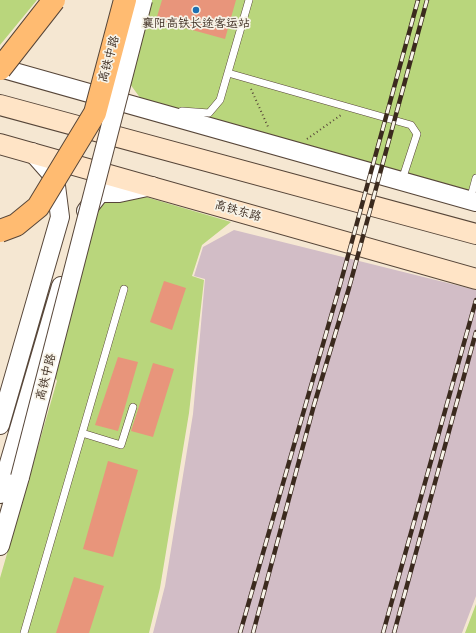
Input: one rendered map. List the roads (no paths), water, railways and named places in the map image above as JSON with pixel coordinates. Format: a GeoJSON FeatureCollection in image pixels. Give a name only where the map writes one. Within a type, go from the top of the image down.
{"type":"FeatureCollection","features":[{"type":"Feature","properties":{"kind":"highway"},"geometry":{"type":"LineString","coordinates":[[0,68],[54,0]]}},
{"type":"Feature","properties":{"kind":"highway","name":"高铁中路"},"geometry":{"type":"LineString","coordinates":[[0,231],[16,225],[38,207],[95,113],[115,70],[125,0]]}},
{"type":"Feature","properties":{"kind":"main road"},"geometry":{"type":"LineString","coordinates":[[0,105],[476,234]]}},
{"type":"Feature","properties":{"kind":"main road","name":"高铁东路"},"geometry":{"type":"LineString","coordinates":[[0,144],[476,279]]}},
{"type":"Feature","properties":{"kind":"street","name":"高铁中路"},"geometry":{"type":"LineString","coordinates":[[0,546],[20,477],[115,70],[143,0]]}},
{"type":"Feature","properties":{"kind":"street"},"geometry":{"type":"LineString","coordinates":[[0,68],[473,201]]}},
{"type":"Feature","properties":{"kind":"street"},"geometry":{"type":"LineString","coordinates":[[0,72],[23,74]]}},
{"type":"Feature","properties":{"kind":"street"},"geometry":{"type":"LineString","coordinates":[[0,425],[60,216],[55,178],[32,152]]}},
{"type":"Feature","properties":{"kind":"street","name":"高铁中路"},"geometry":{"type":"LineString","coordinates":[[0,494],[81,218],[100,193],[119,193],[152,186]]}},
{"type":"Feature","properties":{"kind":"lane"},"geometry":{"type":"LineString","coordinates":[[139,107],[208,113],[220,100],[249,0]]}},
{"type":"Feature","properties":{"kind":"lane"},"geometry":{"type":"LineString","coordinates":[[228,73],[412,125],[417,134],[402,181]]}},
{"type":"Feature","properties":{"kind":"lane"},"geometry":{"type":"LineString","coordinates":[[473,201],[476,178]]}},
{"type":"Feature","properties":{"kind":"lane"},"geometry":{"type":"LineString","coordinates":[[24,633],[124,289]]}},
{"type":"Feature","properties":{"kind":"lane"},"geometry":{"type":"LineString","coordinates":[[82,434],[121,445],[133,407]]}},
{"type":"Feature","properties":{"kind":"railway"},"geometry":{"type":"LineString","coordinates":[[240,633],[340,285],[418,0]]}},
{"type":"Feature","properties":{"kind":"railway"},"geometry":{"type":"LineString","coordinates":[[253,633],[314,405],[349,288],[427,0]]}},
{"type":"Feature","properties":{"kind":"railway"},"geometry":{"type":"LineString","coordinates":[[383,633],[476,300]]}},
{"type":"Feature","properties":{"kind":"railway"},"geometry":{"type":"LineString","coordinates":[[394,633],[476,332]]}},
{"type":"Feature","properties":{"kind":"place","name":"襄阳高铁长途客运站"},"geometry":{"type":"Point","coordinates":[196,10]}}]}
